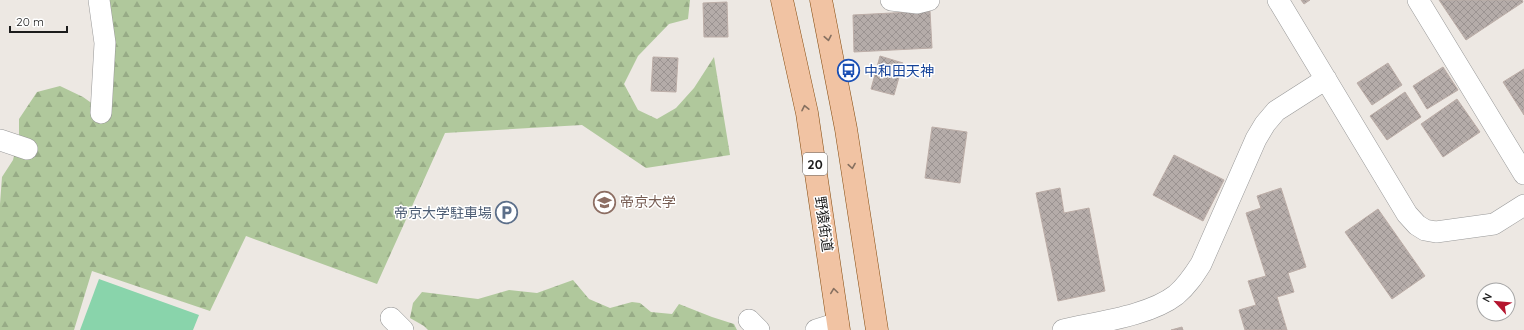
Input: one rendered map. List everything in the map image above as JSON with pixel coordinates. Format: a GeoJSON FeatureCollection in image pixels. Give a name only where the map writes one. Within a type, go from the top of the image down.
{"type":"FeatureCollection","features":[{"type":"Feature","properties":{"kind":"main road","name":"野猿街道"},"geometry":{"type":"LineString","coordinates":[[782,0],[806,113],[839,327]]}},
{"type":"Feature","properties":{"kind":"main road"},"geometry":{"type":"LineString","coordinates":[[821,0],[846,129],[877,330]]}},
{"type":"Feature","properties":{"kind":"street"},"geometry":{"type":"LineString","coordinates":[[99,0],[105,43],[101,113]]}},
{"type":"Feature","properties":{"kind":"street"},"geometry":{"type":"LineString","coordinates":[[891,0],[917,3],[929,0]]}},
{"type":"Feature","properties":{"kind":"street"},"geometry":{"type":"LineString","coordinates":[[1278,0],[1408,214],[1417,225],[1425,230],[1436,232],[1494,224],[1524,205]]}},
{"type":"Feature","properties":{"kind":"street"},"geometry":{"type":"LineString","coordinates":[[1418,0],[1524,174]]}},
{"type":"Feature","properties":{"kind":"street"},"geometry":{"type":"LineString","coordinates":[[1063,330],[1139,313],[1161,304],[1191,281],[1201,264],[1256,139],[1265,124],[1276,111],[1326,79]]}},
{"type":"Feature","properties":{"kind":"street"},"geometry":{"type":"LineString","coordinates":[[0,140],[27,149]]}},
{"type":"Feature","properties":{"kind":"street"},"geometry":{"type":"LineString","coordinates":[[816,330],[839,327]]}},
{"type":"Feature","properties":{"kind":"green space"},"geometry":{"type":"Polygon","coordinates":[[[105,0],[690,0],[688,19],[669,24],[638,56],[624,84],[638,110],[657,119],[676,108],[694,88],[714,57],[730,155],[646,168],[582,125],[445,133],[377,284],[246,236],[210,311],[92,271],[74,330],[0,330],[0,204],[2,177],[13,160],[19,135],[19,119],[37,92],[60,86],[83,97],[107,114],[105,0]]]}},
{"type":"Feature","properties":{"kind":"green space"},"geometry":{"type":"Polygon","coordinates":[[[99,279],[199,315],[193,330],[80,330],[99,279]]]}},
{"type":"Feature","properties":{"kind":"green space"},"geometry":{"type":"Polygon","coordinates":[[[573,280],[589,299],[610,308],[632,302],[640,303],[651,312],[672,314],[679,304],[734,324],[737,330],[428,330],[410,318],[413,303],[422,292],[478,299],[509,290],[537,293],[573,280]]]}},
{"type":"Feature","properties":{"kind":"building"},"geometry":{"type":"Polygon","coordinates":[[[1301,0],[1310,0],[1304,4],[1301,0]]]}},
{"type":"Feature","properties":{"kind":"building"},"geometry":{"type":"Polygon","coordinates":[[[1439,0],[1522,0],[1523,2],[1466,40],[1439,0]]]}},
{"type":"Feature","properties":{"kind":"building"},"geometry":{"type":"Polygon","coordinates":[[[727,2],[728,37],[704,37],[703,3],[727,2]]]}},
{"type":"Feature","properties":{"kind":"building"},"geometry":{"type":"Polygon","coordinates":[[[930,11],[932,48],[854,52],[853,15],[930,11]]]}},
{"type":"Feature","properties":{"kind":"building"},"geometry":{"type":"Polygon","coordinates":[[[880,56],[903,63],[894,95],[871,89],[880,56]]]}},
{"type":"Feature","properties":{"kind":"building"},"geometry":{"type":"Polygon","coordinates":[[[653,57],[678,58],[676,92],[651,91],[653,57]]]}},
{"type":"Feature","properties":{"kind":"building"},"geometry":{"type":"Polygon","coordinates":[[[1388,63],[1402,85],[1372,105],[1357,83],[1388,63]]]}},
{"type":"Feature","properties":{"kind":"building"},"geometry":{"type":"Polygon","coordinates":[[[1443,67],[1458,90],[1427,109],[1413,86],[1443,67]]]}},
{"type":"Feature","properties":{"kind":"building"},"geometry":{"type":"Polygon","coordinates":[[[1524,69],[1524,115],[1503,82],[1524,69]]]}},
{"type":"Feature","properties":{"kind":"building"},"geometry":{"type":"Polygon","coordinates":[[[1405,92],[1421,117],[1387,140],[1370,116],[1405,92]]]}},
{"type":"Feature","properties":{"kind":"building"},"geometry":{"type":"Polygon","coordinates":[[[1457,99],[1480,132],[1443,157],[1421,124],[1457,99]]]}},
{"type":"Feature","properties":{"kind":"building"},"geometry":{"type":"Polygon","coordinates":[[[932,127],[967,132],[960,183],[925,178],[932,127]]]}},
{"type":"Feature","properties":{"kind":"building"},"geometry":{"type":"Polygon","coordinates":[[[1174,155],[1224,180],[1203,221],[1153,195],[1174,155]]]}},
{"type":"Feature","properties":{"kind":"building"},"geometry":{"type":"Polygon","coordinates":[[[1060,188],[1064,213],[1089,208],[1105,291],[1058,301],[1036,193],[1060,188]]]}},
{"type":"Feature","properties":{"kind":"building"},"geometry":{"type":"Polygon","coordinates":[[[1281,188],[1306,267],[1288,273],[1294,292],[1277,297],[1287,330],[1245,330],[1239,310],[1256,305],[1248,281],[1266,276],[1246,213],[1261,208],[1257,196],[1281,188]]]}},
{"type":"Feature","properties":{"kind":"building"},"geometry":{"type":"Polygon","coordinates":[[[1378,209],[1425,276],[1392,299],[1345,232],[1378,209]]]}},
{"type":"Feature","properties":{"kind":"building"},"geometry":{"type":"Polygon","coordinates":[[[1182,327],[1183,330],[1171,330],[1182,327]]]}},
{"type":"Feature","properties":{"kind":"place","name":"中和田天神"},"geometry":{"type":"Point","coordinates":[848,71]}},
{"type":"Feature","properties":{"kind":"place","name":"帝京大学"},"geometry":{"type":"Point","coordinates":[604,202]}},
{"type":"Feature","properties":{"kind":"place","name":"帝京大学駐車場"},"geometry":{"type":"Point","coordinates":[507,213]}}]}
